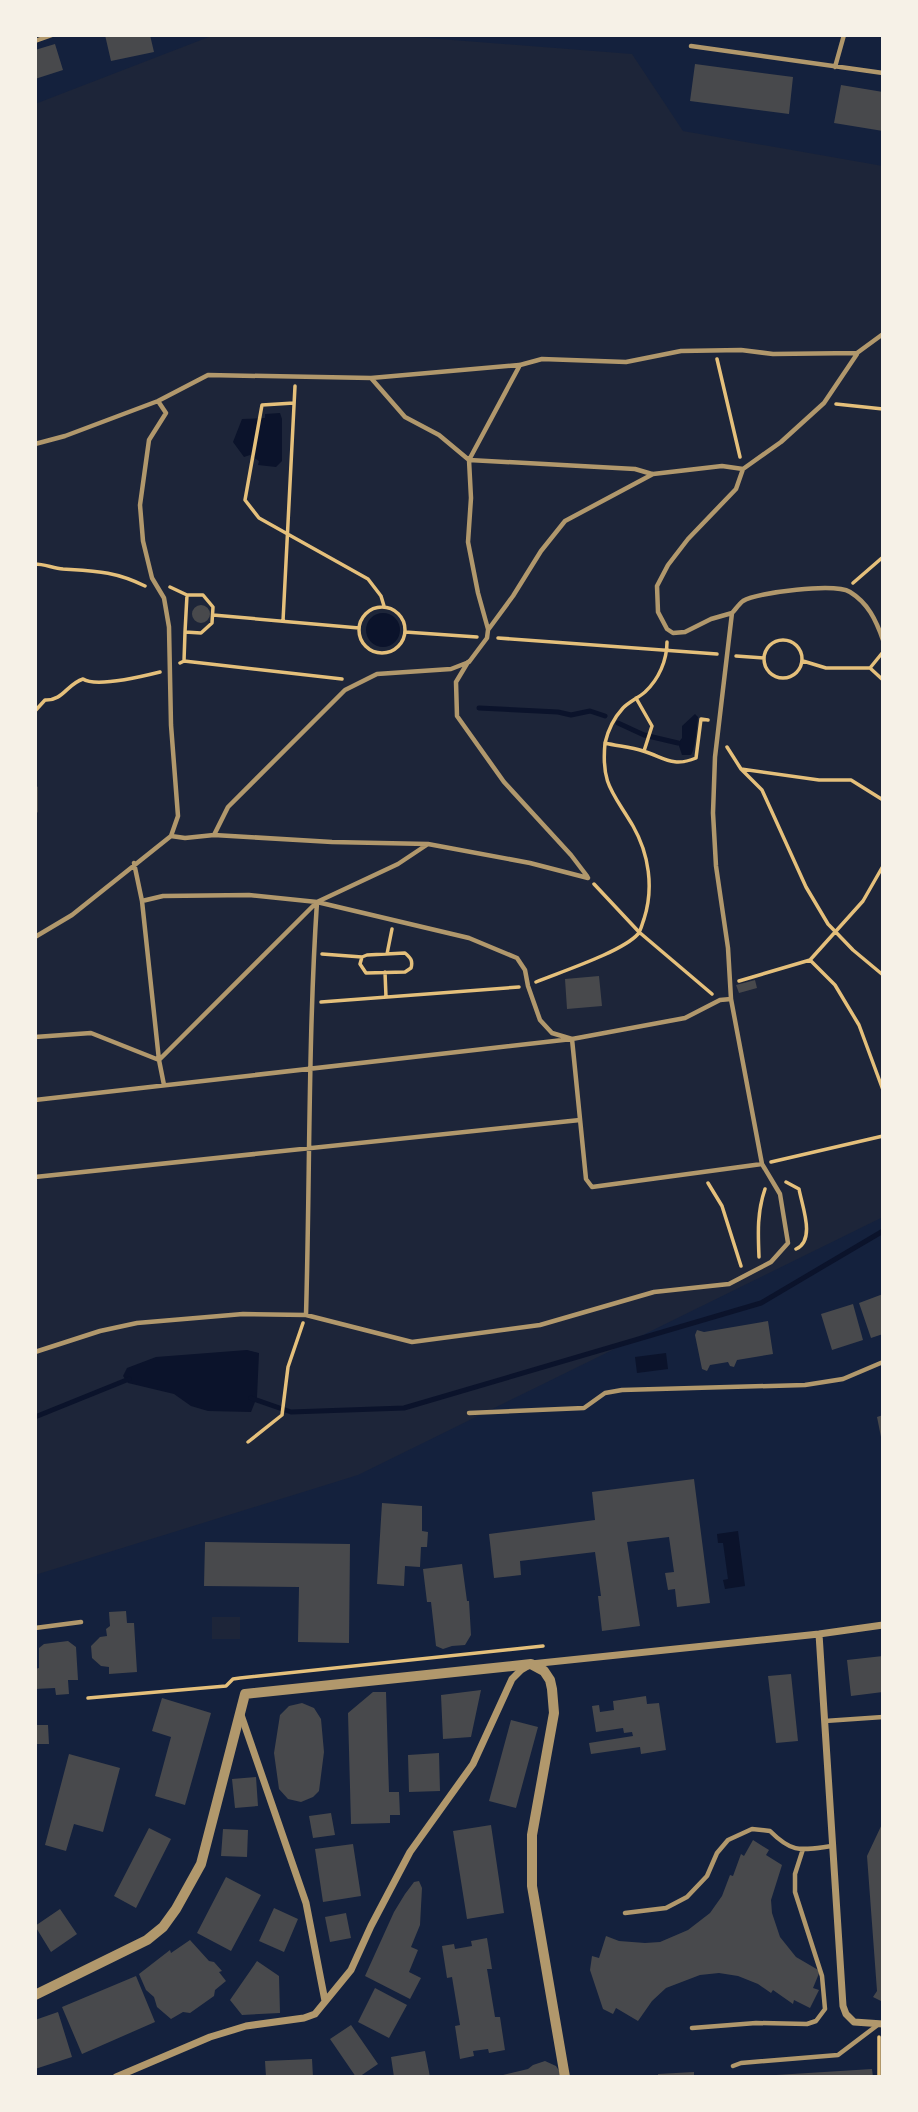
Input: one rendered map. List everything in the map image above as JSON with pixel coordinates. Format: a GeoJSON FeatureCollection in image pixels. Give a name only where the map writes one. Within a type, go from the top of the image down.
{"type":"FeatureCollection","features":[{"type":"Feature","properties":{"kind":"street"},"geometry":{"type":"LineString","coordinates":[[35,1995],[146,1940],[163,1927],[201,1864],[245,1694],[883,1625]]}},
{"type":"Feature","properties":{"kind":"street"},"geometry":{"type":"LineString","coordinates":[[819,1634],[843,2006],[854,2022],[881,2024]]}},
{"type":"Feature","properties":{"kind":"street"},"geometry":{"type":"LineString","coordinates":[[116,2077],[210,2036],[246,2026],[315,2014],[351,1970],[410,1852],[473,1764],[512,1679],[531,1664]]}},
{"type":"Feature","properties":{"kind":"street"},"geometry":{"type":"LineString","coordinates":[[531,1664],[544,1671],[550,1680],[554,1713],[532,1835],[532,1886],[565,2077]]}},
{"type":"Feature","properties":{"kind":"street"},"geometry":{"type":"LineString","coordinates":[[240,1712],[306,1903],[325,2001]]}},
{"type":"Feature","properties":{"kind":"lane"},"geometry":{"type":"LineString","coordinates":[[35,41],[52,35]]}},
{"type":"Feature","properties":{"kind":"lane"},"geometry":{"type":"LineString","coordinates":[[835,67],[844,35]]}},
{"type":"Feature","properties":{"kind":"lane"},"geometry":{"type":"LineString","coordinates":[[691,46],[883,74]]}},
{"type":"Feature","properties":{"kind":"lane"},"geometry":{"type":"LineString","coordinates":[[732,614],[711,619],[685,632],[673,633],[667,629],[658,612],[657,586],[668,565],[688,539],[736,489],[743,469],[781,442],[824,403],[857,353],[883,334]]}},
{"type":"Feature","properties":{"kind":"lane"},"geometry":{"type":"LineString","coordinates":[[35,444],[65,436],[158,401],[208,375],[371,379],[520,365],[542,359],[626,362],[681,351],[857,353]]}},
{"type":"Feature","properties":{"kind":"lane"},"geometry":{"type":"LineString","coordinates":[[520,365],[469,460],[471,498],[468,542],[488,630],[487,638],[456,682],[457,716],[504,782],[571,855],[588,878]]}},
{"type":"Feature","properties":{"kind":"lane"},"geometry":{"type":"LineString","coordinates":[[371,379],[405,417],[439,435],[469,460],[635,469],[653,474]]}},
{"type":"Feature","properties":{"kind":"lane"},"geometry":{"type":"LineString","coordinates":[[35,937],[72,915],[134,863],[172,836],[178,816],[168,670],[169,627],[164,598],[152,578],[143,541],[140,505],[149,440],[166,413],[158,401]]}},
{"type":"Feature","properties":{"kind":"lane"},"geometry":{"type":"LineString","coordinates":[[488,630],[541,551],[565,521],[653,474],[722,466],[743,469]]}},
{"type":"Feature","properties":{"kind":"lane"},"geometry":{"type":"LineString","coordinates":[[35,1352],[100,1331],[137,1323],[243,1314],[306,1315],[412,1342],[540,1325],[654,1292],[729,1284],[746,1277],[778,1255],[788,1243],[780,1194],[762,1164],[731,999],[716,866],[714,826],[718,734],[732,614],[742,602],[761,595],[815,589],[846,590],[864,602],[876,621],[883,640]]}},
{"type":"Feature","properties":{"kind":"lane"},"geometry":{"type":"LineString","coordinates":[[214,835],[228,807],[345,690],[377,674],[451,669],[469,662]]}},
{"type":"Feature","properties":{"kind":"lane"},"geometry":{"type":"LineString","coordinates":[[35,787],[35,812]]}},
{"type":"Feature","properties":{"kind":"lane"},"geometry":{"type":"LineString","coordinates":[[172,836],[185,838],[214,835],[428,844],[530,863],[588,878]]}},
{"type":"Feature","properties":{"kind":"lane"},"geometry":{"type":"LineString","coordinates":[[159,1060],[317,902],[398,864],[428,844]]}},
{"type":"Feature","properties":{"kind":"lane"},"geometry":{"type":"LineString","coordinates":[[134,863],[142,901],[164,1085]]}},
{"type":"Feature","properties":{"kind":"lane"},"geometry":{"type":"LineString","coordinates":[[142,901],[163,896],[249,895],[317,902],[469,938],[517,958],[525,970],[540,1020],[552,1033],[572,1039]]}},
{"type":"Feature","properties":{"kind":"lane"},"geometry":{"type":"LineString","coordinates":[[306,1315],[311,1147],[311,1003],[317,902]]}},
{"type":"Feature","properties":{"kind":"lane"},"geometry":{"type":"LineString","coordinates":[[35,1101],[572,1039],[685,1018],[720,1000],[731,999]]}},
{"type":"Feature","properties":{"kind":"lane"},"geometry":{"type":"LineString","coordinates":[[35,1037],[91,1033],[159,1060]]}},
{"type":"Feature","properties":{"kind":"lane"},"geometry":{"type":"LineString","coordinates":[[572,1039],[586,1179],[592,1187],[762,1164]]}},
{"type":"Feature","properties":{"kind":"lane"},"geometry":{"type":"LineString","coordinates":[[35,1177],[580,1120]]}},
{"type":"Feature","properties":{"kind":"lane"},"geometry":{"type":"LineString","coordinates":[[469,1413],[584,1408],[606,1393],[622,1390],[804,1385],[844,1379],[883,1362]]}},
{"type":"Feature","properties":{"kind":"lane"},"geometry":{"type":"LineString","coordinates":[[35,1628],[81,1622]]}},
{"type":"Feature","properties":{"kind":"lane"},"geometry":{"type":"LineString","coordinates":[[824,1721],[883,1717]]}},
{"type":"Feature","properties":{"kind":"lane"},"geometry":{"type":"LineString","coordinates":[[625,1913],[666,1908],[687,1897],[708,1876],[718,1853],[728,1840],[752,1829],[770,1831],[782,1844],[791,1848],[832,1846]]}},
{"type":"Feature","properties":{"kind":"lane"},"geometry":{"type":"LineString","coordinates":[[692,2028],[756,2023],[807,2024],[816,2021],[825,2009],[822,1976],[796,1892],[795,1874],[803,1849]]}},
{"type":"Feature","properties":{"kind":"lane"},"geometry":{"type":"LineString","coordinates":[[733,2066],[741,2063],[838,2055],[881,2024]]}},
{"type":"Feature","properties":{"kind":"path"},"geometry":{"type":"LineString","coordinates":[[715,351],[743,469]]}},
{"type":"Feature","properties":{"kind":"path"},"geometry":{"type":"LineString","coordinates":[[283,621],[295,378]]}},
{"type":"Feature","properties":{"kind":"path"},"geometry":{"type":"LineString","coordinates":[[294,403],[262,405],[245,500],[259,518],[368,579],[384,606],[400,615],[405,632],[397,648],[380,653],[364,645],[359,628],[367,612],[384,606]]}},
{"type":"Feature","properties":{"kind":"path"},"geometry":{"type":"LineString","coordinates":[[824,403],[883,409]]}},
{"type":"Feature","properties":{"kind":"path"},"geometry":{"type":"LineString","coordinates":[[846,590],[883,557]]}},
{"type":"Feature","properties":{"kind":"path"},"geometry":{"type":"LineString","coordinates":[[35,564],[119,575],[164,598]]}},
{"type":"Feature","properties":{"kind":"path"},"geometry":{"type":"LineString","coordinates":[[184,661],[185,632],[187,595],[203,595],[213,607],[212,623],[201,633],[185,632]]}},
{"type":"Feature","properties":{"kind":"path"},"geometry":{"type":"LineString","coordinates":[[213,615],[359,628]]}},
{"type":"Feature","properties":{"kind":"path"},"geometry":{"type":"LineString","coordinates":[[311,1003],[528,986],[618,947],[639,932],[650,895],[648,867],[634,828],[607,786],[603,764],[609,728],[625,706],[658,677],[667,651],[667,629]]}},
{"type":"Feature","properties":{"kind":"path"},"geometry":{"type":"LineString","coordinates":[[405,632],[764,658]]}},
{"type":"Feature","properties":{"kind":"path"},"geometry":{"type":"LineString","coordinates":[[784,640],[797,647],[802,661],[796,674],[782,678],[769,672],[764,658],[770,645],[784,640]]}},
{"type":"Feature","properties":{"kind":"path"},"geometry":{"type":"LineString","coordinates":[[870,668],[883,652]]}},
{"type":"Feature","properties":{"kind":"path"},"geometry":{"type":"LineString","coordinates":[[35,711],[45,700],[56,699],[74,682],[109,681],[168,670],[184,661],[361,681]]}},
{"type":"Feature","properties":{"kind":"path"},"geometry":{"type":"LineString","coordinates":[[802,661],[826,668],[870,668],[883,680]]}},
{"type":"Feature","properties":{"kind":"path"},"geometry":{"type":"LineString","coordinates":[[636,698],[650,719],[652,731],[644,751]]}},
{"type":"Feature","properties":{"kind":"path"},"geometry":{"type":"LineString","coordinates":[[605,743],[644,751],[664,761],[679,763],[696,758],[701,719]]}},
{"type":"Feature","properties":{"kind":"path"},"geometry":{"type":"LineString","coordinates":[[718,734],[741,769],[762,790],[806,887],[834,931],[883,975]]}},
{"type":"Feature","properties":{"kind":"path"},"geometry":{"type":"LineString","coordinates":[[741,769],[819,780],[851,780],[883,800]]}},
{"type":"Feature","properties":{"kind":"path"},"geometry":{"type":"LineString","coordinates":[[731,983],[810,960],[863,901],[883,866]]}},
{"type":"Feature","properties":{"kind":"path"},"geometry":{"type":"LineString","coordinates":[[588,878],[639,932],[720,1000]]}},
{"type":"Feature","properties":{"kind":"path"},"geometry":{"type":"LineString","coordinates":[[387,954],[394,920]]}},
{"type":"Feature","properties":{"kind":"path"},"geometry":{"type":"LineString","coordinates":[[314,954],[362,957],[405,953],[412,963],[411,968],[405,972],[366,973],[360,964],[362,957]]}},
{"type":"Feature","properties":{"kind":"path"},"geometry":{"type":"LineString","coordinates":[[810,960],[835,985],[859,1026],[883,1090]]}},
{"type":"Feature","properties":{"kind":"path"},"geometry":{"type":"LineString","coordinates":[[385,972],[386,997]]}},
{"type":"Feature","properties":{"kind":"path"},"geometry":{"type":"LineString","coordinates":[[762,1164],[883,1136]]}},
{"type":"Feature","properties":{"kind":"path"},"geometry":{"type":"LineString","coordinates":[[701,1172],[722,1206],[746,1277]]}},
{"type":"Feature","properties":{"kind":"path"},"geometry":{"type":"LineString","coordinates":[[760,1268],[757,1231],[760,1203],[770,1177]]}},
{"type":"Feature","properties":{"kind":"path"},"geometry":{"type":"LineString","coordinates":[[778,1255],[801,1247],[806,1241],[799,1189],[784,1180]]}},
{"type":"Feature","properties":{"kind":"path"},"geometry":{"type":"LineString","coordinates":[[248,1442],[282,1415],[288,1367],[306,1315]]}},
{"type":"Feature","properties":{"kind":"path"},"geometry":{"type":"LineString","coordinates":[[88,1698],[226,1686],[233,1679],[240,1678],[542,1646]]}},
{"type":"Feature","properties":{"kind":"path"},"geometry":{"type":"LineString","coordinates":[[879,2077],[881,2024]]}},
{"type":"Feature","properties":{"kind":"shaded area"},"geometry":{"type":"Polygon","coordinates":[[[214,35],[389,35],[632,54],[683,131],[883,166],[883,1217],[358,1475],[35,1575],[35,104],[214,35]]]}},
{"type":"Feature","properties":{"kind":"shaded area"},"geometry":{"type":"Polygon","coordinates":[[[280,413],[282,461],[276,467],[258,465],[259,461],[250,455],[244,457],[233,442],[242,419],[265,418],[265,414],[280,413]]]}},
{"type":"Feature","properties":{"kind":"shaded area"},"geometry":{"type":"Polygon","coordinates":[[[383,613],[395,618],[400,630],[395,642],[383,647],[371,642],[366,630],[371,618],[383,613]]]}},
{"type":"Feature","properties":{"kind":"shaded area"},"geometry":{"type":"Polygon","coordinates":[[[695,714],[698,717],[692,752],[691,755],[682,755],[678,743],[682,738],[682,726],[695,714]]]}},
{"type":"Feature","properties":{"kind":"shaded area"},"geometry":{"type":"Polygon","coordinates":[[[247,1350],[259,1353],[257,1397],[251,1412],[208,1411],[191,1406],[174,1394],[128,1383],[123,1376],[127,1368],[156,1357],[247,1350]]]}},
{"type":"Feature","properties":{"kind":"shaded area"},"geometry":{"type":"Polygon","coordinates":[[[666,1353],[668,1369],[637,1373],[635,1357],[666,1353]]]}},
{"type":"Feature","properties":{"kind":"shaded area"},"geometry":{"type":"Polygon","coordinates":[[[738,1531],[745,1586],[725,1589],[723,1580],[728,1579],[723,1543],[718,1543],[717,1534],[738,1531]]]}},
{"type":"Feature","properties":{"kind":"shaded area"},"geometry":{"type":"Polygon","coordinates":[[[212,1617],[240,1617],[240,1639],[212,1639],[212,1617]]]}},
{"type":"Feature","properties":{"kind":"building"},"geometry":{"type":"Polygon","coordinates":[[[105,35],[150,35],[154,52],[111,61],[105,35]]]}},
{"type":"Feature","properties":{"kind":"building"},"geometry":{"type":"Polygon","coordinates":[[[55,44],[63,70],[35,79],[35,50],[55,44]]]}},
{"type":"Feature","properties":{"kind":"building"},"geometry":{"type":"Polygon","coordinates":[[[695,64],[793,77],[789,114],[690,101],[695,64]]]}},
{"type":"Feature","properties":{"kind":"building"},"geometry":{"type":"Polygon","coordinates":[[[841,85],[883,92],[883,131],[834,123],[841,85]]]}},
{"type":"Feature","properties":{"kind":"building"},"geometry":{"type":"Polygon","coordinates":[[[201,605],[207,608],[210,614],[207,620],[201,623],[195,620],[192,614],[195,608],[201,605]]]}},
{"type":"Feature","properties":{"kind":"building"},"geometry":{"type":"Polygon","coordinates":[[[599,976],[602,1006],[567,1009],[565,979],[599,976]]]}},
{"type":"Feature","properties":{"kind":"building"},"geometry":{"type":"Polygon","coordinates":[[[755,980],[757,988],[739,993],[736,985],[755,980]]]}},
{"type":"Feature","properties":{"kind":"building"},"geometry":{"type":"Polygon","coordinates":[[[883,1294],[883,1334],[871,1338],[859,1303],[883,1294]]]}},
{"type":"Feature","properties":{"kind":"building"},"geometry":{"type":"Polygon","coordinates":[[[853,1304],[863,1340],[832,1350],[821,1314],[853,1304]]]}},
{"type":"Feature","properties":{"kind":"building"},"geometry":{"type":"Polygon","coordinates":[[[768,1321],[773,1354],[737,1360],[734,1367],[728,1362],[710,1365],[707,1371],[702,1369],[695,1335],[697,1330],[704,1332],[768,1321]]]}},
{"type":"Feature","properties":{"kind":"building"},"geometry":{"type":"Polygon","coordinates":[[[883,1415],[883,1442],[882,1442],[877,1417],[883,1415]]]}},
{"type":"Feature","properties":{"kind":"building"},"geometry":{"type":"Polygon","coordinates":[[[694,1479],[710,1603],[677,1607],[675,1589],[668,1590],[665,1573],[674,1572],[669,1537],[627,1542],[640,1626],[602,1631],[595,1552],[520,1561],[521,1575],[494,1578],[489,1534],[595,1520],[592,1492],[694,1479]]]}},
{"type":"Feature","properties":{"kind":"building"},"geometry":{"type":"Polygon","coordinates":[[[382,1503],[422,1506],[422,1531],[428,1532],[427,1547],[421,1547],[420,1567],[405,1566],[404,1586],[377,1584],[382,1503]]]}},
{"type":"Feature","properties":{"kind":"building"},"geometry":{"type":"Polygon","coordinates":[[[205,1542],[350,1544],[349,1643],[298,1642],[299,1587],[204,1586],[205,1542]]]}},
{"type":"Feature","properties":{"kind":"building"},"geometry":{"type":"Polygon","coordinates":[[[462,1564],[469,1601],[471,1635],[465,1645],[443,1649],[436,1646],[431,1602],[427,1602],[423,1569],[462,1564]]]}},
{"type":"Feature","properties":{"kind":"building"},"geometry":{"type":"Polygon","coordinates":[[[126,1611],[127,1623],[134,1623],[137,1672],[109,1674],[109,1667],[101,1666],[92,1658],[91,1646],[100,1637],[107,1636],[106,1629],[110,1626],[109,1612],[126,1611]]]}},
{"type":"Feature","properties":{"kind":"building"},"geometry":{"type":"Polygon","coordinates":[[[68,1641],[76,1647],[78,1680],[68,1680],[69,1694],[56,1695],[55,1688],[35,1689],[39,1648],[44,1644],[68,1641]]]}},
{"type":"Feature","properties":{"kind":"building"},"geometry":{"type":"Polygon","coordinates":[[[883,1656],[883,1692],[851,1696],[847,1660],[883,1656]]]}},
{"type":"Feature","properties":{"kind":"building"},"geometry":{"type":"Polygon","coordinates":[[[791,1674],[798,1741],[776,1743],[768,1676],[791,1674]]]}},
{"type":"Feature","properties":{"kind":"building"},"geometry":{"type":"Polygon","coordinates":[[[481,1690],[471,1737],[443,1739],[441,1695],[481,1690]]]}},
{"type":"Feature","properties":{"kind":"building"},"geometry":{"type":"Polygon","coordinates":[[[373,1692],[386,1692],[389,1792],[399,1792],[400,1815],[390,1815],[390,1823],[351,1824],[348,1713],[373,1692]]]}},
{"type":"Feature","properties":{"kind":"building"},"geometry":{"type":"Polygon","coordinates":[[[646,1696],[647,1704],[659,1703],[666,1750],[641,1754],[640,1747],[591,1754],[589,1743],[633,1736],[632,1732],[624,1733],[623,1728],[596,1732],[592,1706],[599,1705],[600,1712],[614,1710],[613,1701],[646,1696]]]}},
{"type":"Feature","properties":{"kind":"building"},"geometry":{"type":"Polygon","coordinates":[[[162,1698],[211,1713],[185,1805],[155,1796],[171,1737],[152,1731],[162,1698]]]}},
{"type":"Feature","properties":{"kind":"building"},"geometry":{"type":"Polygon","coordinates":[[[302,1703],[314,1708],[321,1719],[324,1752],[319,1791],[301,1802],[288,1799],[279,1789],[274,1753],[280,1715],[289,1706],[302,1703]]]}},
{"type":"Feature","properties":{"kind":"building"},"geometry":{"type":"Polygon","coordinates":[[[511,1720],[538,1727],[516,1808],[489,1801],[511,1720]]]}},
{"type":"Feature","properties":{"kind":"building"},"geometry":{"type":"Polygon","coordinates":[[[35,1725],[48,1725],[49,1744],[35,1744],[35,1725]]]}},
{"type":"Feature","properties":{"kind":"building"},"geometry":{"type":"Polygon","coordinates":[[[439,1753],[440,1791],[409,1792],[408,1755],[439,1753]]]}},
{"type":"Feature","properties":{"kind":"building"},"geometry":{"type":"Polygon","coordinates":[[[69,1754],[120,1768],[103,1832],[74,1824],[66,1851],[45,1845],[69,1754]]]}},
{"type":"Feature","properties":{"kind":"building"},"geometry":{"type":"Polygon","coordinates":[[[256,1777],[258,1806],[235,1808],[232,1779],[256,1777]]]}},
{"type":"Feature","properties":{"kind":"building"},"geometry":{"type":"Polygon","coordinates":[[[331,1813],[335,1835],[313,1838],[309,1816],[331,1813]]]}},
{"type":"Feature","properties":{"kind":"building"},"geometry":{"type":"Polygon","coordinates":[[[883,1822],[883,2002],[873,1997],[877,1991],[867,1856],[883,1822]]]}},
{"type":"Feature","properties":{"kind":"building"},"geometry":{"type":"Polygon","coordinates":[[[491,1825],[504,1913],[467,1919],[453,1831],[491,1825]]]}},
{"type":"Feature","properties":{"kind":"building"},"geometry":{"type":"Polygon","coordinates":[[[149,1828],[171,1839],[136,1908],[114,1896],[149,1828]]]}},
{"type":"Feature","properties":{"kind":"building"},"geometry":{"type":"Polygon","coordinates":[[[223,1829],[248,1830],[247,1857],[221,1856],[223,1829]]]}},
{"type":"Feature","properties":{"kind":"building"},"geometry":{"type":"Polygon","coordinates":[[[753,1840],[769,1850],[766,1855],[782,1865],[771,1900],[772,1913],[780,1937],[796,1957],[820,1971],[813,1988],[819,1990],[810,2008],[794,2000],[793,2004],[773,1990],[771,1993],[738,1976],[719,1973],[700,1975],[666,1988],[652,2001],[638,2021],[616,2008],[613,2014],[603,2009],[590,1970],[592,1956],[599,1958],[606,1936],[619,1941],[660,1942],[688,1930],[710,1913],[722,1896],[730,1875],[733,1876],[741,1854],[744,1856],[753,1840]]]}},
{"type":"Feature","properties":{"kind":"building"},"geometry":{"type":"Polygon","coordinates":[[[353,1844],[361,1896],[323,1902],[315,1849],[353,1844]]]}},
{"type":"Feature","properties":{"kind":"building"},"geometry":{"type":"Polygon","coordinates":[[[226,1877],[261,1895],[231,1951],[197,1933],[226,1877]]]}},
{"type":"Feature","properties":{"kind":"building"},"geometry":{"type":"Polygon","coordinates":[[[419,1881],[422,1888],[420,1925],[411,1947],[418,1950],[409,1972],[421,1978],[410,1999],[365,1976],[394,1912],[414,1882],[419,1881]]]}},
{"type":"Feature","properties":{"kind":"building"},"geometry":{"type":"Polygon","coordinates":[[[274,1908],[298,1919],[284,1952],[259,1941],[274,1908]]]}},
{"type":"Feature","properties":{"kind":"building"},"geometry":{"type":"Polygon","coordinates":[[[60,1909],[77,1934],[51,1952],[35,1926],[60,1909]]]}},
{"type":"Feature","properties":{"kind":"building"},"geometry":{"type":"Polygon","coordinates":[[[346,1913],[351,1938],[330,1942],[325,1917],[346,1913]]]}},
{"type":"Feature","properties":{"kind":"building"},"geometry":{"type":"Polygon","coordinates":[[[487,1938],[492,1969],[487,1969],[495,2017],[500,2017],[505,2050],[489,2053],[488,2049],[473,2051],[474,2056],[460,2059],[455,2026],[460,2025],[452,1977],[447,1978],[442,1946],[454,1944],[455,1949],[472,1946],[471,1941],[487,1938]]]}},
{"type":"Feature","properties":{"kind":"building"},"geometry":{"type":"Polygon","coordinates":[[[190,1940],[222,1971],[219,1972],[226,1981],[215,1990],[214,1996],[190,2013],[183,2012],[171,2019],[157,2007],[154,1997],[146,1990],[139,1974],[170,1950],[171,1953],[190,1940]]]}},
{"type":"Feature","properties":{"kind":"building"},"geometry":{"type":"Polygon","coordinates":[[[257,1961],[279,1976],[280,2013],[242,2015],[230,2000],[257,1961]]]}},
{"type":"Feature","properties":{"kind":"building"},"geometry":{"type":"Polygon","coordinates":[[[136,1976],[155,2022],[82,2054],[62,2007],[136,1976]]]}},
{"type":"Feature","properties":{"kind":"building"},"geometry":{"type":"Polygon","coordinates":[[[375,1988],[407,2005],[389,2038],[358,2022],[375,1988]]]}},
{"type":"Feature","properties":{"kind":"building"},"geometry":{"type":"Polygon","coordinates":[[[58,2012],[72,2057],[35,2069],[35,2020],[58,2012]]]}},
{"type":"Feature","properties":{"kind":"building"},"geometry":{"type":"Polygon","coordinates":[[[351,2025],[378,2064],[359,2077],[356,2077],[330,2039],[351,2025]]]}},
{"type":"Feature","properties":{"kind":"building"},"geometry":{"type":"Polygon","coordinates":[[[425,2051],[430,2077],[394,2077],[391,2057],[425,2051]]]}},
{"type":"Feature","properties":{"kind":"building"},"geometry":{"type":"Polygon","coordinates":[[[312,2059],[313,2077],[266,2077],[265,2061],[312,2059]]]}},
{"type":"Feature","properties":{"kind":"building"},"geometry":{"type":"Polygon","coordinates":[[[545,2061],[556,2066],[563,2077],[495,2077],[528,2069],[545,2061]]]}},
{"type":"Feature","properties":{"kind":"building"},"geometry":{"type":"Polygon","coordinates":[[[872,2069],[873,2077],[776,2077],[776,2075],[872,2069]]]}},
{"type":"Feature","properties":{"kind":"building"},"geometry":{"type":"Polygon","coordinates":[[[694,2072],[694,2077],[658,2077],[658,2074],[694,2072]]]}},
{"type":"Feature","properties":{"kind":"waterway"},"geometry":{"type":"LineString","coordinates":[[479,708],[571,715],[590,711],[605,716]]}},
{"type":"Feature","properties":{"kind":"waterway"},"geometry":{"type":"LineString","coordinates":[[618,723],[644,735],[678,743]]}},
{"type":"Feature","properties":{"kind":"waterway"},"geometry":{"type":"LineString","coordinates":[[251,1398],[291,1412],[404,1408],[761,1303],[883,1231]]}},
{"type":"Feature","properties":{"kind":"waterway"},"geometry":{"type":"LineString","coordinates":[[35,1417],[129,1379]]}}]}
